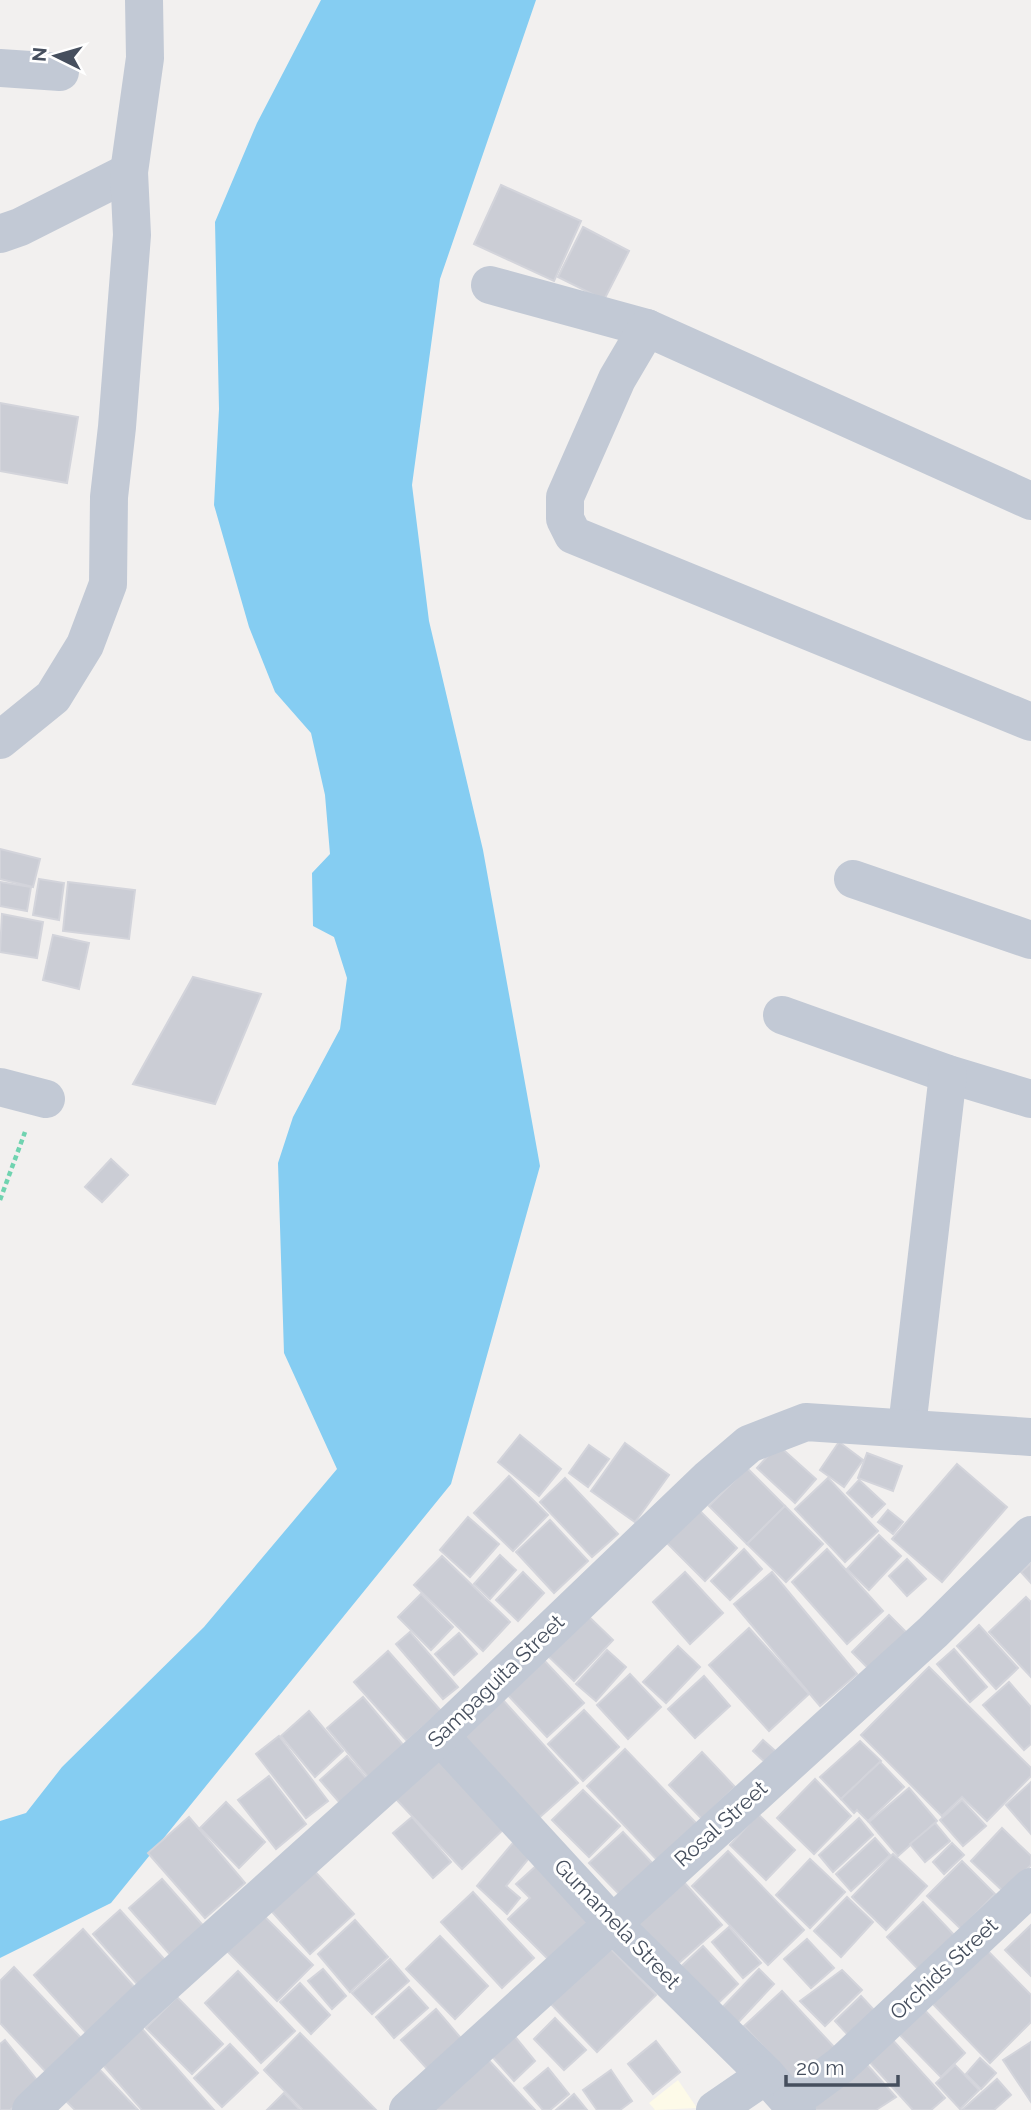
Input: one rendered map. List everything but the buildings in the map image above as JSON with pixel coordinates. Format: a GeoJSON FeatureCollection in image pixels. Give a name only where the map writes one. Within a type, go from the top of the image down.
{"type":"FeatureCollection","features":[{"type":"Feature","properties":{"kind":"street"},"geometry":{"type":"LineString","coordinates":[[0,740],[53,697],[85,645],[108,584],[109,497],[132,234],[129,172],[145,58],[144,0]]}},
{"type":"Feature","properties":{"kind":"street"},"geometry":{"type":"LineString","coordinates":[[0,68],[61,72]]}},
{"type":"Feature","properties":{"kind":"street"},"geometry":{"type":"LineString","coordinates":[[0,234],[20,227],[129,172]]}},
{"type":"Feature","properties":{"kind":"street"},"geometry":{"type":"LineString","coordinates":[[490,285],[647,328],[1031,501]]}},
{"type":"Feature","properties":{"kind":"street"},"geometry":{"type":"LineString","coordinates":[[647,328],[617,379],[565,497],[565,519],[573,536],[1031,722]]}},
{"type":"Feature","properties":{"kind":"street"},"geometry":{"type":"LineString","coordinates":[[853,880],[1031,940]]}},
{"type":"Feature","properties":{"kind":"street"},"geometry":{"type":"LineString","coordinates":[[782,1015],[948,1074],[1031,1099]]}},
{"type":"Feature","properties":{"kind":"street"},"geometry":{"type":"LineString","coordinates":[[907,1427],[948,1074]]}},
{"type":"Feature","properties":{"kind":"street"},"geometry":{"type":"LineString","coordinates":[[0,1087],[46,1099]]}},
{"type":"Feature","properties":{"kind":"street","name":"Sampaguita Street"},"geometry":{"type":"LineString","coordinates":[[31,2110],[142,2004],[440,1736],[708,1479],[749,1444],[806,1422],[1031,1437]]}},
{"type":"Feature","properties":{"kind":"street","name":"Rosal Street"},"geometry":{"type":"LineString","coordinates":[[408,2110],[933,1632],[1031,1535]]}},
{"type":"Feature","properties":{"kind":"street","name":"Gumamela Street"},"geometry":{"type":"LineString","coordinates":[[440,1736],[612,1923],[784,2095]]}},
{"type":"Feature","properties":{"kind":"street","name":"Orchids Street"},"geometry":{"type":"LineString","coordinates":[[715,2110],[784,2095],[841,2065],[1031,1887]]}},
{"type":"Feature","properties":{"kind":"path"},"geometry":{"type":"LineString","coordinates":[[0,1200],[32,1115],[46,1099]]}},
{"type":"Feature","properties":{"kind":"shaded area"},"geometry":{"type":"Polygon","coordinates":[[[678,2080],[697,2108],[655,2110],[649,2103],[678,2080]]]}},
{"type":"Feature","properties":{"kind":"water"},"geometry":{"type":"Polygon","coordinates":[[[321,0],[536,0],[440,279],[412,485],[429,621],[483,850],[540,1166],[451,1484],[111,1903],[0,1958],[0,1821],[26,1813],[62,1767],[204,1627],[337,1469],[284,1353],[278,1163],[293,1117],[340,1029],[347,978],[334,937],[313,926],[312,873],[330,854],[325,795],[311,733],[275,692],[249,627],[214,505],[219,409],[215,222],[257,123],[321,0]]]}}]}
